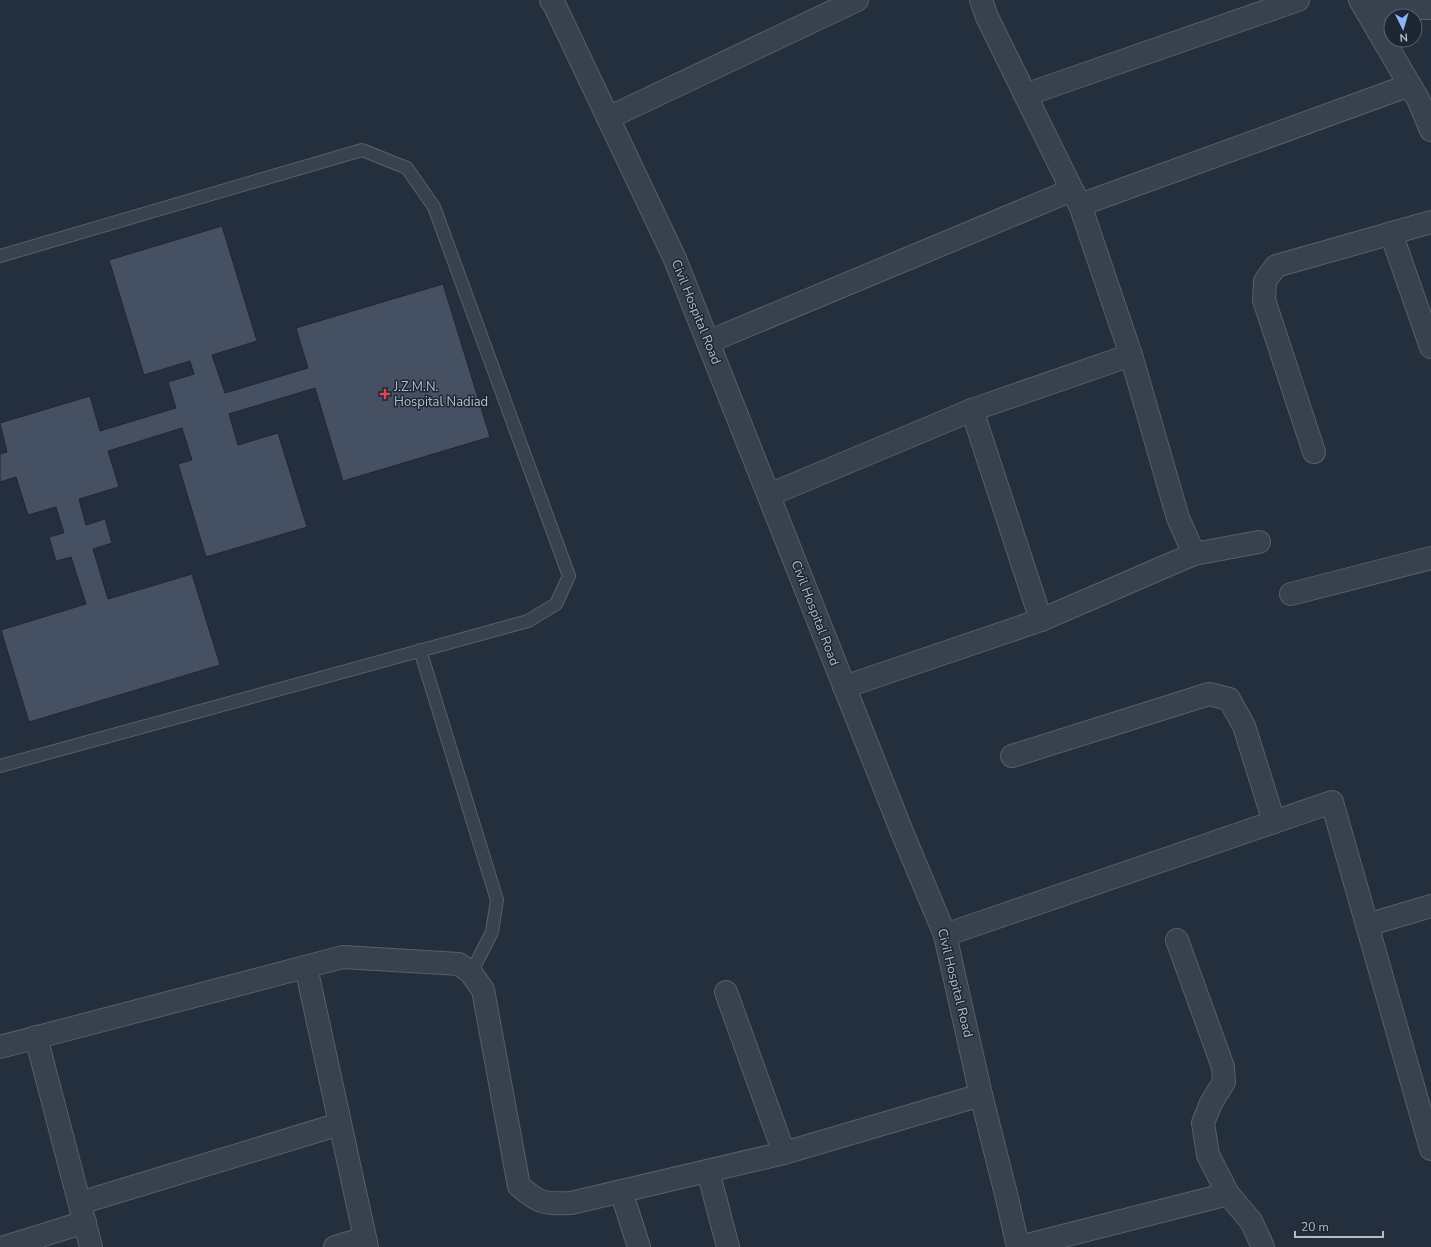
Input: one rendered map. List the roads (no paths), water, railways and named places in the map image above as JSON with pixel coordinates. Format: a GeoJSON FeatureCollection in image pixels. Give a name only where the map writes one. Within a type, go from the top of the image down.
{"type":"FeatureCollection","features":[{"type":"Feature","properties":{"kind":"street"},"geometry":{"type":"LineString","coordinates":[[608,118],[857,0]]}},
{"type":"Feature","properties":{"kind":"street"},"geometry":{"type":"LineString","coordinates":[[981,0],[987,17],[1076,197],[1130,355],[1178,518],[1194,554]]}},
{"type":"Feature","properties":{"kind":"street"},"geometry":{"type":"LineString","coordinates":[[1025,95],[1298,0]]}},
{"type":"Feature","properties":{"kind":"street","name":"Civil Hospital Road"},"geometry":{"type":"LineString","coordinates":[[557,2],[608,118],[675,259],[902,832],[945,935],[981,1095],[1019,1247]]}},
{"type":"Feature","properties":{"kind":"street"},"geometry":{"type":"LineString","coordinates":[[1362,4],[1431,8]]}},
{"type":"Feature","properties":{"kind":"street"},"geometry":{"type":"LineString","coordinates":[[1362,4],[1418,99],[1431,130]]}},
{"type":"Feature","properties":{"kind":"street"},"geometry":{"type":"LineString","coordinates":[[708,342],[1076,197],[1410,85]]}},
{"type":"Feature","properties":{"kind":"street"},"geometry":{"type":"LineString","coordinates":[[1314,452],[1264,300],[1265,281],[1276,266],[1431,222]]}},
{"type":"Feature","properties":{"kind":"street"},"geometry":{"type":"LineString","coordinates":[[1391,233],[1431,347]]}},
{"type":"Feature","properties":{"kind":"street"},"geometry":{"type":"LineString","coordinates":[[769,496],[972,410],[1130,355]]}},
{"type":"Feature","properties":{"kind":"street"},"geometry":{"type":"LineString","coordinates":[[972,410],[1041,620]]}},
{"type":"Feature","properties":{"kind":"street"},"geometry":{"type":"LineString","coordinates":[[844,686],[1041,620],[1194,554],[1259,542]]}},
{"type":"Feature","properties":{"kind":"street"},"geometry":{"type":"LineString","coordinates":[[1291,594],[1431,558]]}},
{"type":"Feature","properties":{"kind":"street"},"geometry":{"type":"LineString","coordinates":[[1012,756],[1209,694],[1229,699],[1244,726],[1274,822]]}},
{"type":"Feature","properties":{"kind":"street"},"geometry":{"type":"LineString","coordinates":[[945,935],[1332,802],[1431,1149]]}},
{"type":"Feature","properties":{"kind":"street"},"geometry":{"type":"LineString","coordinates":[[1368,925],[1431,906]]}},
{"type":"Feature","properties":{"kind":"street"},"geometry":{"type":"LineString","coordinates":[[1177,940],[1223,1067],[1224,1082],[1210,1103],[1203,1123],[1208,1155],[1228,1194],[1251,1221],[1263,1247]]}},
{"type":"Feature","properties":{"kind":"street"},"geometry":{"type":"LineString","coordinates":[[0,1047],[343,958],[459,964],[471,973],[482,990],[519,1186],[533,1198],[549,1204],[571,1203],[784,1153],[981,1095]]}},
{"type":"Feature","properties":{"kind":"street"},"geometry":{"type":"LineString","coordinates":[[306,967],[366,1242],[335,1247]]}},
{"type":"Feature","properties":{"kind":"street"},"geometry":{"type":"LineString","coordinates":[[726,992],[784,1153]]}},
{"type":"Feature","properties":{"kind":"street"},"geometry":{"type":"LineString","coordinates":[[36,1037],[91,1247]]}},
{"type":"Feature","properties":{"kind":"street"},"geometry":{"type":"LineString","coordinates":[[5,1247],[82,1212],[340,1124]]}},
{"type":"Feature","properties":{"kind":"street"},"geometry":{"type":"LineString","coordinates":[[708,1171],[728,1247]]}},
{"type":"Feature","properties":{"kind":"street"},"geometry":{"type":"LineString","coordinates":[[621,1191],[638,1247]]}},
{"type":"Feature","properties":{"kind":"street"},"geometry":{"type":"LineString","coordinates":[[1019,1247],[1228,1194]]}},
{"type":"Feature","properties":{"kind":"lane"},"geometry":{"type":"LineString","coordinates":[[0,256],[362,150],[406,168],[434,207],[569,576],[556,604],[528,621],[0,766]]}},
{"type":"Feature","properties":{"kind":"lane"},"geometry":{"type":"LineString","coordinates":[[420,650],[496,900],[492,932],[471,973]]}},
{"type":"Feature","properties":{"kind":"place","name":"J.Z.M.N. Hospital Nadiad"},"geometry":{"type":"Point","coordinates":[385,394]}}]}
